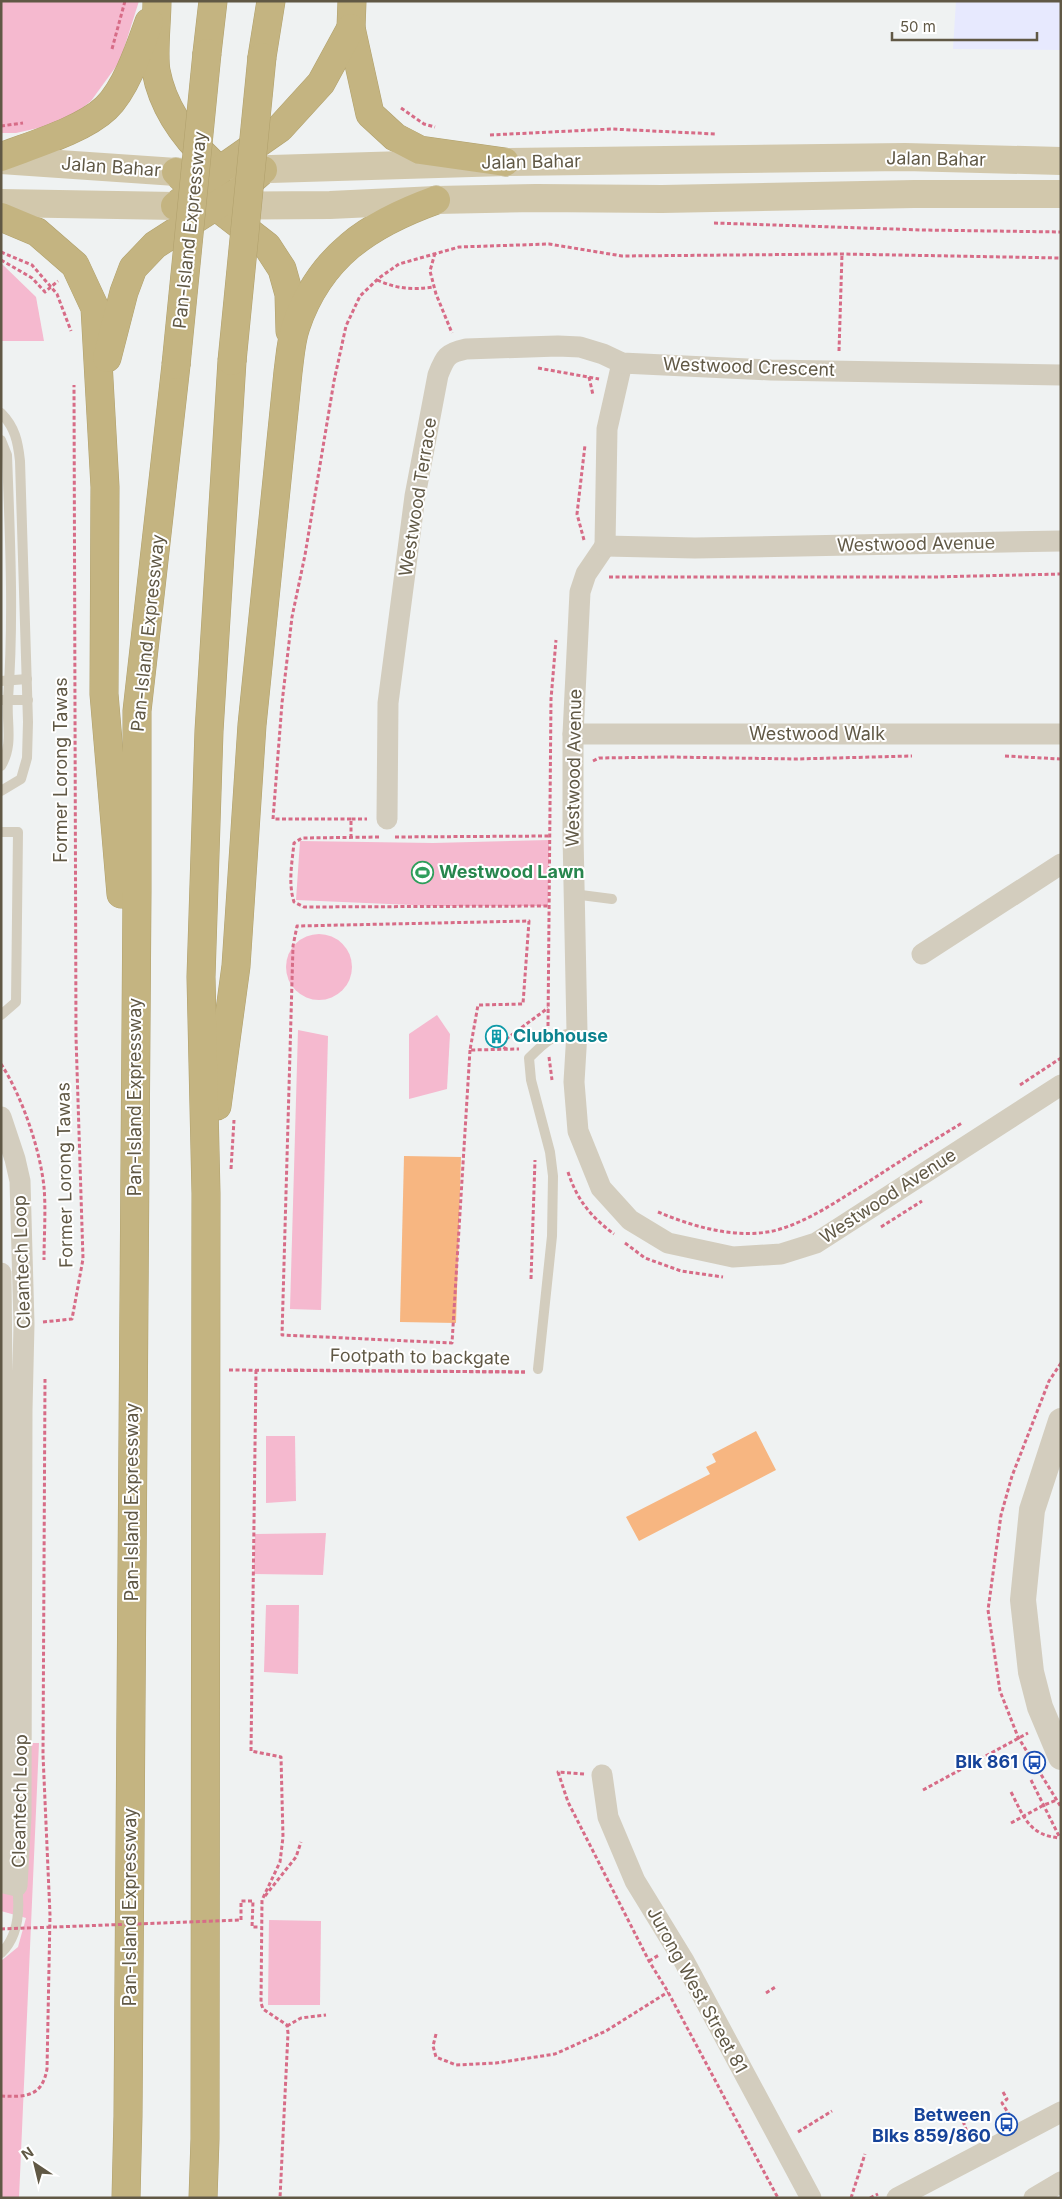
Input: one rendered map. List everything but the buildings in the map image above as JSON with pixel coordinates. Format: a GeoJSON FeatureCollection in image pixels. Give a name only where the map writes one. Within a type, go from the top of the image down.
{"type":"FeatureCollection","features":[{"type":"Feature","properties":{"kind":"highway"},"geometry":{"type":"LineString","coordinates":[[1,159],[48,138],[70,132],[106,108],[123,83],[138,54],[156,1]]}},
{"type":"Feature","properties":{"kind":"highway"},"geometry":{"type":"LineString","coordinates":[[156,1],[156,70],[168,109],[190,143],[249,198]]}},
{"type":"Feature","properties":{"kind":"highway","name":"Pan-Island Expressway"},"geometry":{"type":"LineString","coordinates":[[126,2198],[137,711],[176,365],[213,1]]}},
{"type":"Feature","properties":{"kind":"highway"},"geometry":{"type":"LineString","coordinates":[[203,2198],[205,2099],[206,1193],[201,977],[209,731],[232,361],[262,57],[271,1]]}},
{"type":"Feature","properties":{"kind":"highway"},"geometry":{"type":"LineString","coordinates":[[100,389],[111,336],[124,292],[134,268],[195,201],[220,170],[280,128],[321,83],[351,14]]}},
{"type":"Feature","properties":{"kind":"highway"},"geometry":{"type":"LineString","coordinates":[[351,14],[370,114],[395,137],[420,150],[505,162]]}},
{"type":"Feature","properties":{"kind":"highway"},"geometry":{"type":"LineString","coordinates":[[249,198],[264,169]]}},
{"type":"Feature","properties":{"kind":"highway"},"geometry":{"type":"LineString","coordinates":[[176,172],[195,201],[267,246],[282,269],[289,294],[290,358]]}},
{"type":"Feature","properties":{"kind":"highway"},"geometry":{"type":"LineString","coordinates":[[195,201],[249,198]]}},
{"type":"Feature","properties":{"kind":"highway"},"geometry":{"type":"LineString","coordinates":[[206,1193],[236,966],[252,725],[290,358],[295,328],[308,297],[321,275],[341,252],[356,239],[391,218],[436,200]]}},
{"type":"Feature","properties":{"kind":"highway"},"geometry":{"type":"LineString","coordinates":[[1,217],[38,232],[75,265],[96,308],[106,487],[104,694],[122,906],[126,938],[136,961]]}},
{"type":"Feature","properties":{"kind":"main road","name":"Jalan Bahar"},"geometry":{"type":"LineString","coordinates":[[1,159],[176,172],[505,162],[905,157],[1061,161]]}},
{"type":"Feature","properties":{"kind":"main road"},"geometry":{"type":"LineString","coordinates":[[905,157],[919,163],[928,170],[927,183],[914,194]]}},
{"type":"Feature","properties":{"kind":"main road","name":"Jalan Bahar"},"geometry":{"type":"LineString","coordinates":[[249,198],[330,205],[436,200],[1061,194]]}},
{"type":"Feature","properties":{"kind":"main road","name":"Jalan Bahar"},"geometry":{"type":"LineString","coordinates":[[1,203],[195,201]]}},
{"type":"Feature","properties":{"kind":"street","name":"Westwood Terrace"},"geometry":{"type":"LineString","coordinates":[[383,828],[388,703],[397,624],[416,496],[438,375],[444,359],[452,351],[466,349],[580,347],[604,354],[620,373]]}},
{"type":"Feature","properties":{"kind":"street","name":"Westwood Crescent"},"geometry":{"type":"LineString","coordinates":[[620,373],[771,370],[1061,375]]}},
{"type":"Feature","properties":{"kind":"street"},"geometry":{"type":"LineString","coordinates":[[605,546],[607,429],[620,373]]}},
{"type":"Feature","properties":{"kind":"street","name":"Westwood Avenue"},"geometry":{"type":"LineString","coordinates":[[1061,541],[694,548],[605,546],[586,574],[580,592],[580,735],[573,894],[577,1032],[574,1082],[578,1131],[601,1188],[630,1220],[668,1244],[733,1257],[781,1254],[816,1243],[1061,1085]]}},
{"type":"Feature","properties":{"kind":"street","name":"Westwood Walk"},"geometry":{"type":"LineString","coordinates":[[580,735],[1061,734]]}},
{"type":"Feature","properties":{"kind":"street"},"geometry":{"type":"LineString","coordinates":[[922,954],[1061,864]]}},
{"type":"Feature","properties":{"kind":"street","name":"Cleantech Loop"},"geometry":{"type":"LineString","coordinates":[[1,1117],[20,1181],[24,1324],[9,1410]]}},
{"type":"Feature","properties":{"kind":"street","name":"Cleantech Loop"},"geometry":{"type":"LineString","coordinates":[[1,1273],[9,1410],[4,1883],[17,1886]]}},
{"type":"Feature","properties":{"kind":"street"},"geometry":{"type":"LineString","coordinates":[[1061,1420],[1032,1510],[1023,1600],[1031,1672],[1040,1707],[1061,1757]]}},
{"type":"Feature","properties":{"kind":"street","name":"Jurong West Street 81"},"geometry":{"type":"LineString","coordinates":[[602,1775],[608,1817],[635,1881],[684,1961],[811,2198]]}},
{"type":"Feature","properties":{"kind":"street"},"geometry":{"type":"LineString","coordinates":[[897,2198],[1061,2112]]}},
{"type":"Feature","properties":{"kind":"street"},"geometry":{"type":"LineString","coordinates":[[1034,2198],[1061,2182]]}},
{"type":"Feature","properties":{"kind":"lane"},"geometry":{"type":"LineString","coordinates":[[1,413],[8,420],[18,444],[28,700],[27,752],[22,779],[1,791]]}},
{"type":"Feature","properties":{"kind":"lane"},"geometry":{"type":"LineString","coordinates":[[1,440],[7,455],[9,526],[6,557],[6,603],[12,621],[6,642],[5,700],[10,742],[8,755],[1,766]]}},
{"type":"Feature","properties":{"kind":"lane"},"geometry":{"type":"LineString","coordinates":[[1,517],[9,526]]}},
{"type":"Feature","properties":{"kind":"lane"},"geometry":{"type":"LineString","coordinates":[[6,557],[22,562]]}},
{"type":"Feature","properties":{"kind":"lane"},"geometry":{"type":"LineString","coordinates":[[6,589],[23,588]]}},
{"type":"Feature","properties":{"kind":"lane"},"geometry":{"type":"LineString","coordinates":[[6,603],[24,604]]}},
{"type":"Feature","properties":{"kind":"lane"},"geometry":{"type":"LineString","coordinates":[[1,630],[12,621]]}},
{"type":"Feature","properties":{"kind":"lane"},"geometry":{"type":"LineString","coordinates":[[6,680],[27,679]]}},
{"type":"Feature","properties":{"kind":"lane"},"geometry":{"type":"LineString","coordinates":[[5,700],[28,700]]}},
{"type":"Feature","properties":{"kind":"lane"},"geometry":{"type":"LineString","coordinates":[[1,832],[18,832],[16,1002],[1,1016]]}},
{"type":"Feature","properties":{"kind":"lane"},"geometry":{"type":"LineString","coordinates":[[573,894],[612,899]]}},
{"type":"Feature","properties":{"kind":"lane"},"geometry":{"type":"LineString","coordinates":[[538,1369],[552,1236],[553,1176],[550,1152],[531,1080],[529,1058],[547,1040],[554,1036],[577,1032]]}},
{"type":"Feature","properties":{"kind":"lane"},"geometry":{"type":"LineString","coordinates":[[1,1953],[16,1928],[20,1904],[17,1886]]}},
{"type":"Feature","properties":{"kind":"path"},"geometry":{"type":"LineString","coordinates":[[111,54],[125,1]]}},
{"type":"Feature","properties":{"kind":"path"},"geometry":{"type":"LineString","coordinates":[[397,104],[424,124],[442,129]]}},
{"type":"Feature","properties":{"kind":"path"},"geometry":{"type":"LineString","coordinates":[[1,126],[27,122]]}},
{"type":"Feature","properties":{"kind":"path"},"geometry":{"type":"LineString","coordinates":[[488,135],[612,129],[721,134]]}},
{"type":"Feature","properties":{"kind":"path"},"geometry":{"type":"LineString","coordinates":[[708,223],[922,230],[1061,232]]}},
{"type":"Feature","properties":{"kind":"path"},"geometry":{"type":"LineString","coordinates":[[553,1089],[547,1040],[550,836],[383,828],[351,819],[273,819],[282,703],[292,616],[305,555],[334,381],[346,326],[360,296],[377,280],[399,264],[459,246],[550,244],[622,256],[842,254],[1061,258]]}},
{"type":"Feature","properties":{"kind":"path"},"geometry":{"type":"LineString","coordinates":[[1,252],[32,265],[57,294],[71,330],[72,338]]}},
{"type":"Feature","properties":{"kind":"path"},"geometry":{"type":"LineString","coordinates":[[435,253],[430,271],[434,288],[456,341]]}},
{"type":"Feature","properties":{"kind":"path"},"geometry":{"type":"LineString","coordinates":[[839,353],[842,254]]}},
{"type":"Feature","properties":{"kind":"path"},"geometry":{"type":"LineString","coordinates":[[1,260],[32,278],[45,292],[75,265]]}},
{"type":"Feature","properties":{"kind":"path"},"geometry":{"type":"LineString","coordinates":[[377,280],[389,286],[412,291],[434,288]]}},
{"type":"Feature","properties":{"kind":"path"},"geometry":{"type":"LineString","coordinates":[[530,367],[620,373]]}},
{"type":"Feature","properties":{"kind":"path","name":"Former Lorong Tawas"},"geometry":{"type":"LineString","coordinates":[[24,1324],[72,1319],[84,1259],[76,1038],[74,382]]}},
{"type":"Feature","properties":{"kind":"path"},"geometry":{"type":"LineString","coordinates":[[603,579],[610,577],[933,577],[1061,574]]}},
{"type":"Feature","properties":{"kind":"path"},"geometry":{"type":"LineString","coordinates":[[580,735],[590,762],[598,758],[796,759],[920,756]]}},
{"type":"Feature","properties":{"kind":"path"},"geometry":{"type":"LineString","coordinates":[[996,756],[1061,759]]}},
{"type":"Feature","properties":{"kind":"path"},"geometry":{"type":"LineString","coordinates":[[351,819],[351,838]]}},
{"type":"Feature","properties":{"kind":"path"},"geometry":{"type":"LineString","coordinates":[[383,828],[351,838],[302,838],[294,843],[291,870],[291,892],[294,902],[304,907],[549,906]]}},
{"type":"Feature","properties":{"kind":"path"},"geometry":{"type":"LineString","coordinates":[[530,921],[522,1004],[478,1005],[470,1050],[452,1343],[282,1335],[292,956],[297,926],[530,921]]}},
{"type":"Feature","properties":{"kind":"path"},"geometry":{"type":"LineString","coordinates":[[529,1058],[498,1045],[548,1008]]}},
{"type":"Feature","properties":{"kind":"path"},"geometry":{"type":"LineString","coordinates":[[470,1050],[538,1048]]}},
{"type":"Feature","properties":{"kind":"path"},"geometry":{"type":"LineString","coordinates":[[1012,1090],[1061,1058]]}},
{"type":"Feature","properties":{"kind":"path"},"geometry":{"type":"LineString","coordinates":[[652,1209],[696,1226],[744,1233],[776,1230],[804,1220],[834,1203],[963,1122]]}},
{"type":"Feature","properties":{"kind":"path"},"geometry":{"type":"LineString","coordinates":[[531,1284],[535,1157]]}},
{"type":"Feature","properties":{"kind":"path"},"geometry":{"type":"LineString","coordinates":[[566,1164],[573,1188],[594,1219],[616,1236]]}},
{"type":"Feature","properties":{"kind":"path"},"geometry":{"type":"LineString","coordinates":[[873,1232],[930,1195]]}},
{"type":"Feature","properties":{"kind":"path"},"geometry":{"type":"LineString","coordinates":[[623,1241],[646,1258],[681,1271],[720,1277],[729,1276]]}},
{"type":"Feature","properties":{"kind":"path"},"geometry":{"type":"LineString","coordinates":[[256,1370],[250,1751],[281,1757],[283,1837],[280,1862],[262,1900],[260,1927],[261,2003],[263,2010],[286,2026]]}},
{"type":"Feature","properties":{"kind":"path","name":"Footpath to backgate"},"geometry":{"type":"LineString","coordinates":[[220,1371],[528,1372],[287,1370]]}},
{"type":"Feature","properties":{"kind":"path"},"geometry":{"type":"LineString","coordinates":[[923,1790],[1018,1737]]}},
{"type":"Feature","properties":{"kind":"path"},"geometry":{"type":"LineString","coordinates":[[602,1775],[558,1772],[568,1802],[649,1961],[668,1992],[778,2198]]}},
{"type":"Feature","properties":{"kind":"path"},"geometry":{"type":"LineString","coordinates":[[1031,1780],[1060,1839]]}},
{"type":"Feature","properties":{"kind":"path"},"geometry":{"type":"LineString","coordinates":[[1011,1792],[1028,1823],[1037,1833],[1060,1839]]}},
{"type":"Feature","properties":{"kind":"path"},"geometry":{"type":"LineString","coordinates":[[1011,1824],[1044,1805],[1057,1800]]}},
{"type":"Feature","properties":{"kind":"path"},"geometry":{"type":"LineString","coordinates":[[262,1900],[296,1857],[301,1842]]}},
{"type":"Feature","properties":{"kind":"path"},"geometry":{"type":"LineString","coordinates":[[1,1929],[241,1920],[241,1901],[253,1901],[252,1926],[260,1927]]}},
{"type":"Feature","properties":{"kind":"path"},"geometry":{"type":"LineString","coordinates":[[766,1993],[777,1986]]}},
{"type":"Feature","properties":{"kind":"path"},"geometry":{"type":"LineString","coordinates":[[436,2034],[433,2046],[436,2057],[456,2065],[496,2064],[555,2054],[606,2031],[668,1992]]}},
{"type":"Feature","properties":{"kind":"path"},"geometry":{"type":"LineString","coordinates":[[286,2026],[301,2018],[326,2015]]}},
{"type":"Feature","properties":{"kind":"path"},"geometry":{"type":"LineString","coordinates":[[280,2198],[287,2052],[286,2026]]}},
{"type":"Feature","properties":{"kind":"path"},"geometry":{"type":"LineString","coordinates":[[1003,2092],[1007,2099],[1002,2102],[1008,2112]]}},
{"type":"Feature","properties":{"kind":"path"},"geometry":{"type":"LineString","coordinates":[[797,2132],[832,2111]]}},
{"type":"Feature","properties":{"kind":"path"},"geometry":{"type":"LineString","coordinates":[[961,2115],[968,2136]]}},
{"type":"Feature","properties":{"kind":"path"},"geometry":{"type":"LineString","coordinates":[[851,2198],[865,2154]]}},
{"type":"Feature","properties":{"kind":"shaded area"},"geometry":{"type":"Polygon","coordinates":[[[1,1],[139,1],[120,61],[91,101],[65,122],[16,133],[1,133],[1,1]]]}},
{"type":"Feature","properties":{"kind":"shaded area"},"geometry":{"type":"Polygon","coordinates":[[[956,1],[1061,1],[1061,50],[953,49],[956,1]]]}},
{"type":"Feature","properties":{"kind":"shaded area"},"geometry":{"type":"Polygon","coordinates":[[[1,263],[36,297],[44,341],[1,341],[1,263]]]}},
{"type":"Feature","properties":{"kind":"shaded area","name":"Westwood Lawn"},"geometry":{"type":"Polygon","coordinates":[[[549,840],[548,906],[436,906],[296,900],[300,841],[433,843],[549,840]]]}},
{"type":"Feature","properties":{"kind":"shaded area"},"geometry":{"type":"Polygon","coordinates":[[[325,934],[343,943],[350,954],[352,967],[350,980],[343,991],[332,998],[313,1000],[295,991],[288,980],[286,961],[295,943],[306,936],[325,934]]]}},
{"type":"Feature","properties":{"kind":"shaded area"},"geometry":{"type":"Polygon","coordinates":[[[437,1015],[450,1034],[447,1089],[409,1099],[409,1034],[437,1015]]]}},
{"type":"Feature","properties":{"kind":"shaded area"},"geometry":{"type":"Polygon","coordinates":[[[298,1030],[328,1036],[321,1310],[290,1309],[298,1030]]]}},
{"type":"Feature","properties":{"kind":"shaded area"},"geometry":{"type":"Polygon","coordinates":[[[404,1156],[461,1157],[456,1323],[400,1322],[404,1156]]]}},
{"type":"Feature","properties":{"kind":"shaded area"},"geometry":{"type":"Polygon","coordinates":[[[756,1431],[776,1470],[639,1541],[626,1517],[710,1474],[706,1467],[716,1462],[712,1454],[756,1431]]]}},
{"type":"Feature","properties":{"kind":"shaded area"},"geometry":{"type":"Polygon","coordinates":[[[266,1436],[295,1436],[296,1501],[266,1503],[266,1436]]]}},
{"type":"Feature","properties":{"kind":"shaded area"},"geometry":{"type":"Polygon","coordinates":[[[326,1533],[323,1575],[254,1574],[255,1534],[326,1533]]]}},
{"type":"Feature","properties":{"kind":"shaded area"},"geometry":{"type":"Polygon","coordinates":[[[266,1605],[299,1605],[298,1674],[264,1672],[266,1605]]]}},
{"type":"Feature","properties":{"kind":"shaded area"},"geometry":{"type":"Polygon","coordinates":[[[1,1743],[39,1743],[19,2198],[1,2198],[1,1961],[18,1947],[26,1918],[1,1911],[1,1743]]]}},
{"type":"Feature","properties":{"kind":"shaded area"},"geometry":{"type":"Polygon","coordinates":[[[269,1920],[321,1921],[320,2005],[268,2005],[269,1920]]]}},
{"type":"Feature","properties":{"kind":"place","name":"Westwood Lawn"},"geometry":{"type":"Point","coordinates":[423,872]}},
{"type":"Feature","properties":{"kind":"place","name":"Clubhouse"},"geometry":{"type":"Point","coordinates":[497,1036]}},
{"type":"Feature","properties":{"kind":"place","name":"Blk 861"},"geometry":{"type":"Point","coordinates":[1034,1762]}},
{"type":"Feature","properties":{"kind":"place","name":"Between Blks 859/860"},"geometry":{"type":"Point","coordinates":[1007,2125]}}]}
